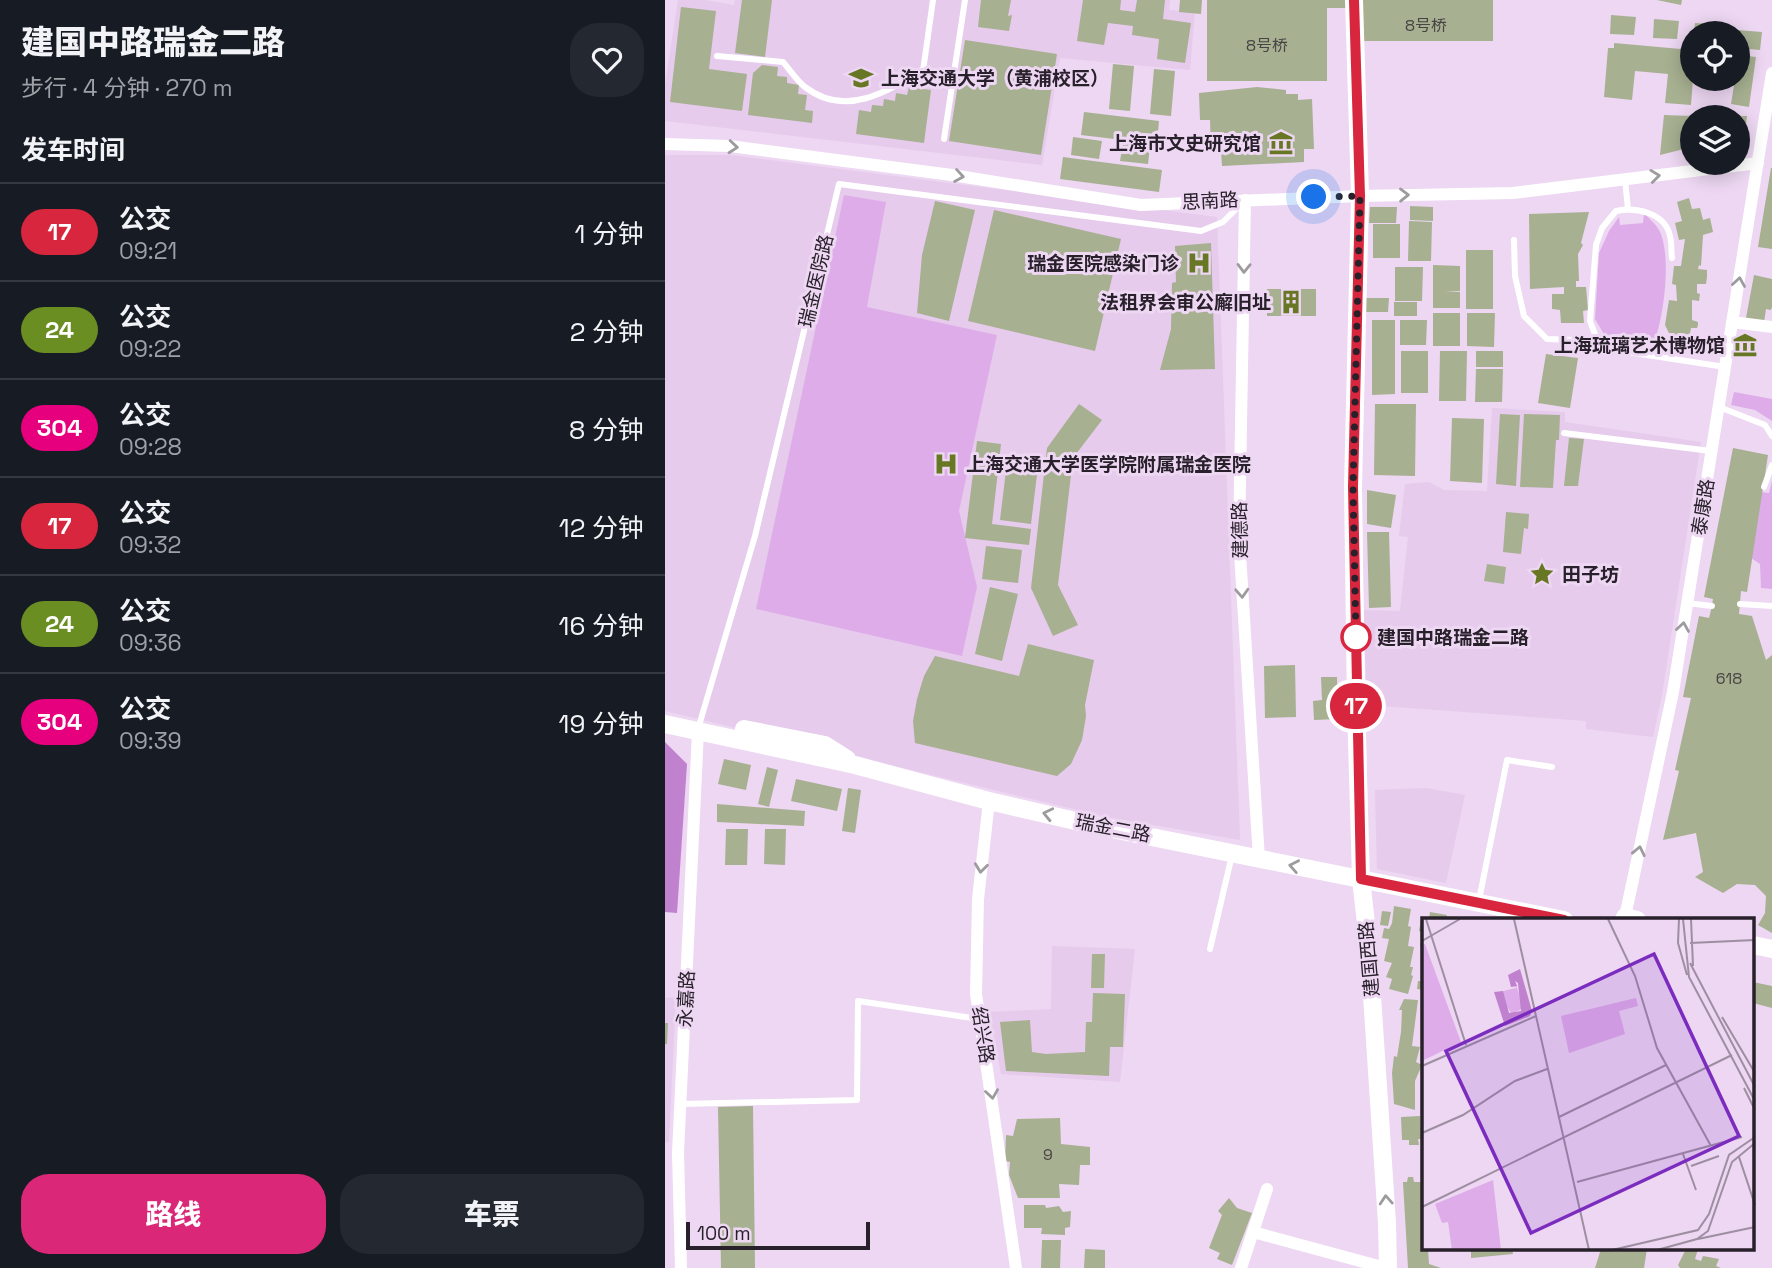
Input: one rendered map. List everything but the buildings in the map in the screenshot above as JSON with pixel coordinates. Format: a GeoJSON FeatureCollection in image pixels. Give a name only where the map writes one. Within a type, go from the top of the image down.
{"type":"FeatureCollection","features":[{"type":"Feature","properties":{"kind":"street","name":"建国西路"},"geometry":{"type":"LineString","coordinates":[[1354,0],[1360,196],[1353,487],[1361,879],[1370,963],[1387,1223],[1387,1268]]}},
{"type":"Feature","properties":{"kind":"street","name":"泰康路"},"geometry":{"type":"LineString","coordinates":[[1629,918],[1673,692],[1772,73]]}},
{"type":"Feature","properties":{"kind":"street","name":"思南路"},"geometry":{"type":"LineString","coordinates":[[665,144],[758,149],[952,175],[1141,205],[1513,193],[1758,163]]}},
{"type":"Feature","properties":{"kind":"street","name":"建德路"},"geometry":{"type":"LineString","coordinates":[[1245,200],[1239,537],[1259,859]]}},
{"type":"Feature","properties":{"kind":"street"},"geometry":{"type":"LineString","coordinates":[[1732,322],[1772,327]]}},
{"type":"Feature","properties":{"kind":"street"},"geometry":{"type":"LineString","coordinates":[[665,713],[699,725]]}},
{"type":"Feature","properties":{"kind":"street","name":"瑞金二路"},"geometry":{"type":"LineString","coordinates":[[665,724],[699,725],[989,800],[1259,859],[1478,902],[1507,914],[1537,917]]}},
{"type":"Feature","properties":{"kind":"street","name":"永嘉路"},"geometry":{"type":"LineString","coordinates":[[681,1268],[671,1153],[681,1104],[699,725]]}},
{"type":"Feature","properties":{"kind":"street","name":"绍兴路"},"geometry":{"type":"LineString","coordinates":[[989,800],[978,899],[976,994],[1016,1268]]}},
{"type":"Feature","properties":{"kind":"street"},"geometry":{"type":"LineString","coordinates":[[1241,1268],[1267,1189]]}},
{"type":"Feature","properties":{"kind":"street"},"geometry":{"type":"LineString","coordinates":[[1253,1232],[1387,1268]]}},
{"type":"Feature","properties":{"kind":"lane"},"geometry":{"type":"LineString","coordinates":[[922,78],[933,0]]}},
{"type":"Feature","properties":{"kind":"lane"},"geometry":{"type":"LineString","coordinates":[[944,139],[965,0]]}},
{"type":"Feature","properties":{"kind":"lane"},"geometry":{"type":"LineString","coordinates":[[717,56],[783,62],[805,87],[828,99],[845,102],[859,101],[890,90],[923,69]]}},
{"type":"Feature","properties":{"kind":"lane"},"geometry":{"type":"LineString","coordinates":[[1625,180],[1628,209]]}},
{"type":"Feature","properties":{"kind":"lane","name":"瑞金医院路"},"geometry":{"type":"LineString","coordinates":[[699,725],[755,536],[839,184],[1201,231],[1223,222],[1245,200]]}},
{"type":"Feature","properties":{"kind":"lane"},"geometry":{"type":"LineString","coordinates":[[1596,337],[1590,321],[1596,245],[1601,228],[1616,211],[1640,210],[1660,219],[1670,233],[1672,258]]}},
{"type":"Feature","properties":{"kind":"lane"},"geometry":{"type":"LineString","coordinates":[[1514,240],[1515,276],[1524,316],[1547,339],[1575,340],[1596,337],[1621,351],[1725,367]]}},
{"type":"Feature","properties":{"kind":"lane"},"geometry":{"type":"LineString","coordinates":[[1719,407],[1765,425],[1772,436]]}},
{"type":"Feature","properties":{"kind":"lane"},"geometry":{"type":"LineString","coordinates":[[1564,433],[1712,451]]}},
{"type":"Feature","properties":{"kind":"lane"},"geometry":{"type":"LineString","coordinates":[[1764,487],[1772,465]]}},
{"type":"Feature","properties":{"kind":"lane"},"geometry":{"type":"LineString","coordinates":[[1687,603],[1712,606]]}},
{"type":"Feature","properties":{"kind":"lane"},"geometry":{"type":"LineString","coordinates":[[1740,604],[1772,606]]}},
{"type":"Feature","properties":{"kind":"lane"},"geometry":{"type":"LineString","coordinates":[[1478,902],[1507,760],[1552,767]]}},
{"type":"Feature","properties":{"kind":"lane"},"geometry":{"type":"LineString","coordinates":[[1210,949],[1233,853]]}},
{"type":"Feature","properties":{"kind":"lane"},"geometry":{"type":"LineString","coordinates":[[681,1104],[857,1100],[858,1001],[980,1020]]}},
{"type":"Feature","properties":{"kind":"shaded area","name":"上海交通大学（黄浦校区）"},"geometry":{"type":"Polygon","coordinates":[[[678,0],[705,0],[734,5],[735,0],[1170,0],[1169,10],[1195,12],[1190,70],[1060,58],[1042,165],[665,121],[665,85],[678,0]]]}},
{"type":"Feature","properties":{"kind":"shaded area","name":"上海交通大学医学院附属瑞金医院"},"geometry":{"type":"Polygon","coordinates":[[[665,155],[730,155],[1217,217],[1240,840],[1107,817],[665,711],[665,155]]]}},
{"type":"Feature","properties":{"kind":"shaded area"},"geometry":{"type":"Polygon","coordinates":[[[844,195],[886,202],[867,307],[997,335],[959,511],[977,587],[962,656],[756,609],[844,195]]]}},
{"type":"Feature","properties":{"kind":"shaded area"},"geometry":{"type":"Polygon","coordinates":[[[1644,213],[1657,227],[1663,241],[1666,269],[1661,316],[1655,340],[1623,342],[1605,336],[1595,319],[1599,253],[1619,217],[1620,225],[1643,223],[1644,213]]]}},
{"type":"Feature","properties":{"kind":"shaded area"},"geometry":{"type":"Polygon","coordinates":[[[1734,392],[1772,399],[1772,421],[1755,410],[1731,405],[1734,392]]]}},
{"type":"Feature","properties":{"kind":"shaded area","name":"田子坊"},"geometry":{"type":"Polygon","coordinates":[[[1492,408],[1565,412],[1565,422],[1701,442],[1662,695],[1653,737],[1586,729],[1586,721],[1367,705],[1365,649],[1360,610],[1400,611],[1408,537],[1399,536],[1405,484],[1429,482],[1444,490],[1487,491],[1492,408]]]}},
{"type":"Feature","properties":{"kind":"shaded area"},"geometry":{"type":"Polygon","coordinates":[[[1772,481],[1772,589],[1761,588],[1760,564],[1751,558],[1760,492],[1769,493],[1772,481]]]}},
{"type":"Feature","properties":{"kind":"shaded area"},"geometry":{"type":"Polygon","coordinates":[[[665,742],[687,764],[677,913],[665,912],[665,742]]]}},
{"type":"Feature","properties":{"kind":"shaded area"},"geometry":{"type":"Polygon","coordinates":[[[1426,788],[1465,795],[1446,883],[1377,869],[1375,790],[1426,788]]]}},
{"type":"Feature","properties":{"kind":"shaded area"},"geometry":{"type":"Polygon","coordinates":[[[1052,946],[1135,949],[1120,1082],[1001,1074],[989,1012],[1051,1009],[1052,946]]]}},
{"type":"Feature","properties":{"kind":"shaded area"},"geometry":{"type":"Polygon","coordinates":[[[676,997],[669,1142],[665,1142],[665,998],[676,997]]]}},
{"type":"Feature","properties":{"kind":"bus line","name":"17"},"geometry":{"type":"LineString","coordinates":[[1354,0],[1360,196],[1353,487],[1361,879],[1555,918]]}},
{"type":"Feature","properties":{"kind":"place","name":"上海交通大学（黄浦校区）"},"geometry":{"type":"Point","coordinates":[861,78]}},
{"type":"Feature","properties":{"kind":"place","name":"上海市文史研究馆"},"geometry":{"type":"Point","coordinates":[1281,143]}},
{"type":"Feature","properties":{"kind":"place","name":"瑞金医院感染门诊"},"geometry":{"type":"Point","coordinates":[1199,263]}},
{"type":"Feature","properties":{"kind":"place","name":"法租界会审公廨旧址"},"geometry":{"type":"Point","coordinates":[1291,302]}},
{"type":"Feature","properties":{"kind":"place","name":"上海琉璃艺术博物馆"},"geometry":{"type":"Point","coordinates":[1745,345]}},
{"type":"Feature","properties":{"kind":"place","name":"上海交通大学医学院附属瑞金医院"},"geometry":{"type":"Point","coordinates":[946,464]}},
{"type":"Feature","properties":{"kind":"place","name":"田子坊"},"geometry":{"type":"Point","coordinates":[1542,574]}},
{"type":"Feature","properties":{"kind":"place","name":"建国中路瑞金二路"},"geometry":{"type":"Point","coordinates":[1356,637]}},
{"type":"Feature","properties":{"kind":"route"},"geometry":{"type":"LineString","coordinates":[[1314,197],[1360,196],[1353,487],[1356,637]]}}]}
